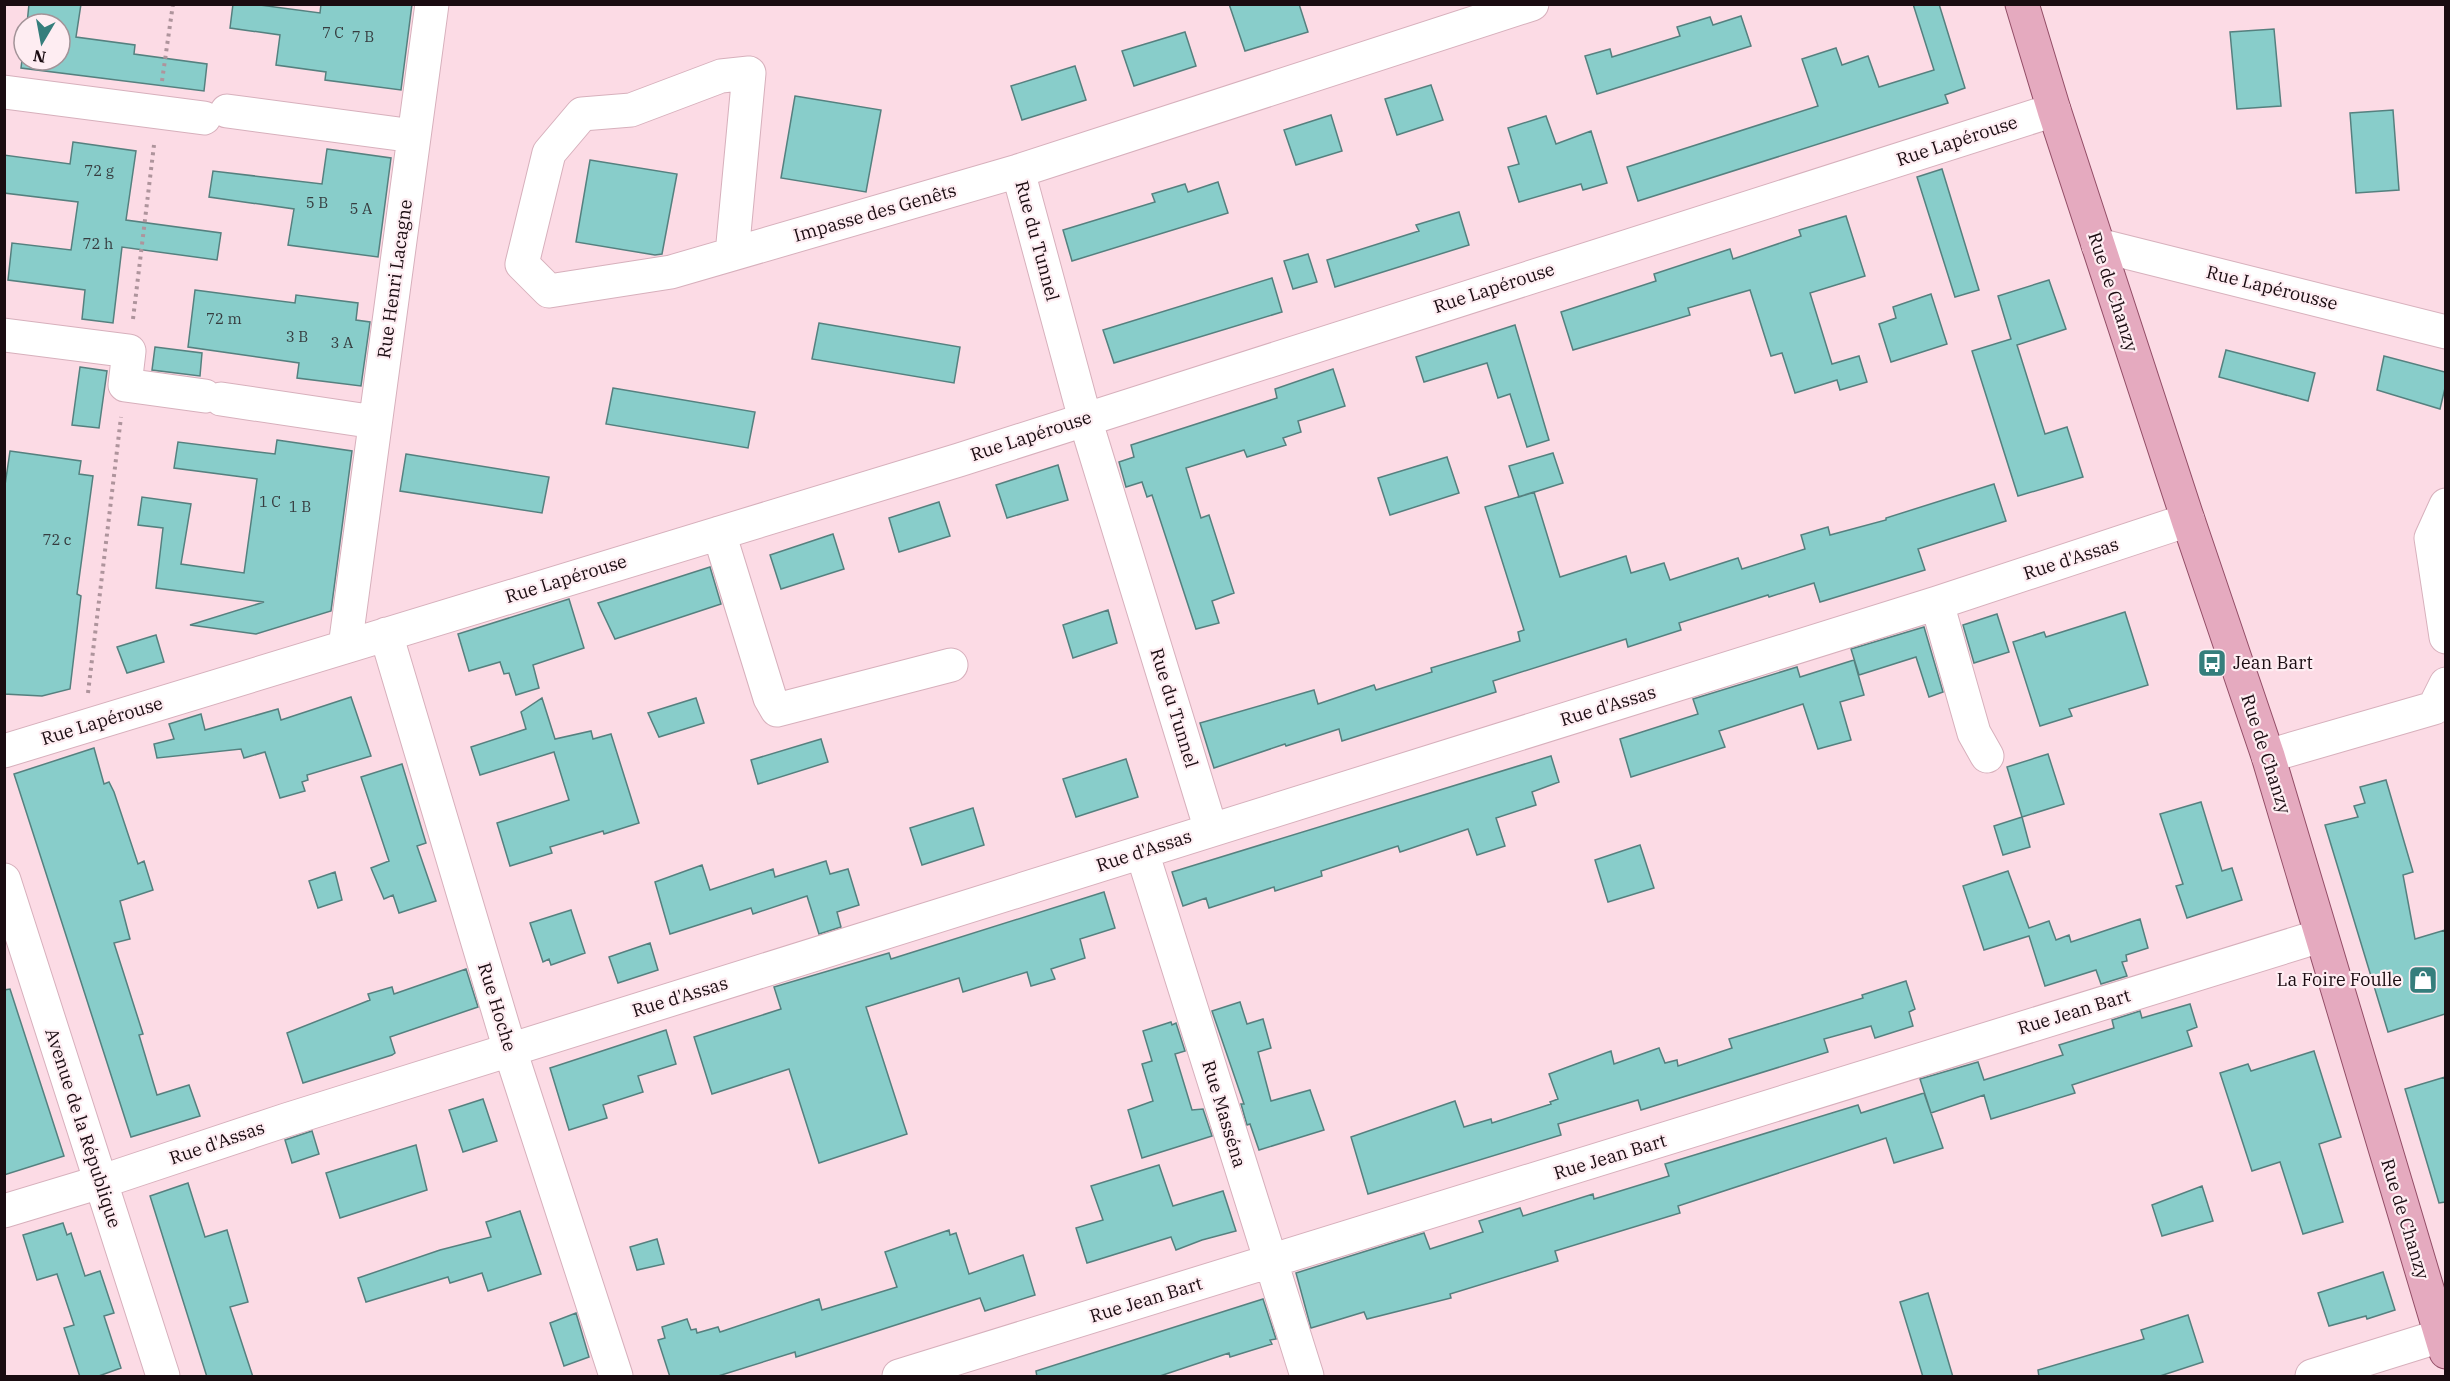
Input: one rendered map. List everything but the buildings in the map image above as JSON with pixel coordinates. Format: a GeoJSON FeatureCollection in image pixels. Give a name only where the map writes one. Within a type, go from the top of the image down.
{"type":"FeatureCollection","features":[{"type":"Feature","properties":{"kind":"main road","name":"Rue de Chanzy"},"geometry":{"type":"LineString","coordinates":[[2022,4],[2098,245],[2268,756],[2443,1344],[2445,1368]]}},
{"type":"Feature","properties":{"kind":"street","name":"Rue Henri Lacagne"},"geometry":{"type":"LineString","coordinates":[[345,647],[432,4]]}},
{"type":"Feature","properties":{"kind":"street","name":"Rue du Tunnel"},"geometry":{"type":"LineString","coordinates":[[1211,830],[1085,418],[1018,171],[1532,4]]}},
{"type":"Feature","properties":{"kind":"street","name":"Impasse des Genêts"},"geometry":{"type":"LineString","coordinates":[[732,254],[749,73],[721,76],[631,110],[582,114],[549,153],[522,264],[549,291],[671,272],[1018,171]]}},
{"type":"Feature","properties":{"kind":"street"},"geometry":{"type":"LineString","coordinates":[[4,92],[158,112],[216,115],[414,136]]}},
{"type":"Feature","properties":{"kind":"street","name":"Rue Lapérouse"},"geometry":{"type":"LineString","coordinates":[[4,751],[719,533],[2054,110]]}},
{"type":"Feature","properties":{"kind":"street","name":"Rue Lapérousse"},"geometry":{"type":"LineString","coordinates":[[2098,245],[2445,332]]}},
{"type":"Feature","properties":{"kind":"street"},"geometry":{"type":"LineString","coordinates":[[4,335],[129,351],[125,385],[375,422]]}},
{"type":"Feature","properties":{"kind":"street"},"geometry":{"type":"LineString","coordinates":[[2445,505],[2431,538],[2445,637]]}},
{"type":"Feature","properties":{"kind":"street","name":"Rue d'Assas"},"geometry":{"type":"LineString","coordinates":[[4,1211],[100,1182],[286,1120],[1937,603],[2188,520]]}},
{"type":"Feature","properties":{"kind":"street"},"geometry":{"type":"LineString","coordinates":[[719,533],[770,698],[777,710],[951,665]]}},
{"type":"Feature","properties":{"kind":"street"},"geometry":{"type":"LineString","coordinates":[[1937,603],[1974,733],[1987,756]]}},
{"type":"Feature","properties":{"kind":"street","name":"Rue Hoche"},"geometry":{"type":"LineString","coordinates":[[386,634],[510,1050],[616,1377]]}},
{"type":"Feature","properties":{"kind":"street"},"geometry":{"type":"LineString","coordinates":[[2268,756],[2434,708],[2445,684]]}},
{"type":"Feature","properties":{"kind":"street","name":"Rue Masséna"},"geometry":{"type":"LineString","coordinates":[[1142,852],[1307,1377]]}},
{"type":"Feature","properties":{"kind":"street","name":"Avenue de la République"},"geometry":{"type":"LineString","coordinates":[[4,880],[163,1377]]}},
{"type":"Feature","properties":{"kind":"street","name":"Rue Jean Bart"},"geometry":{"type":"LineString","coordinates":[[899,1377],[2320,936]]}},
{"type":"Feature","properties":{"kind":"street"},"geometry":{"type":"LineString","coordinates":[[2312,1377],[2443,1344]]}},
{"type":"Feature","properties":{"kind":"path"},"geometry":{"type":"LineString","coordinates":[[129,351],[173,4]]}},
{"type":"Feature","properties":{"kind":"path"},"geometry":{"type":"LineString","coordinates":[[84,726],[125,385]]}},
{"type":"Feature","properties":{"kind":"place","name":"Jean Bart"},"geometry":{"type":"Point","coordinates":[2212,663]}},
{"type":"Feature","properties":{"kind":"place","name":"La Foire Foulle"},"geometry":{"type":"Point","coordinates":[2423,980]}}]}
